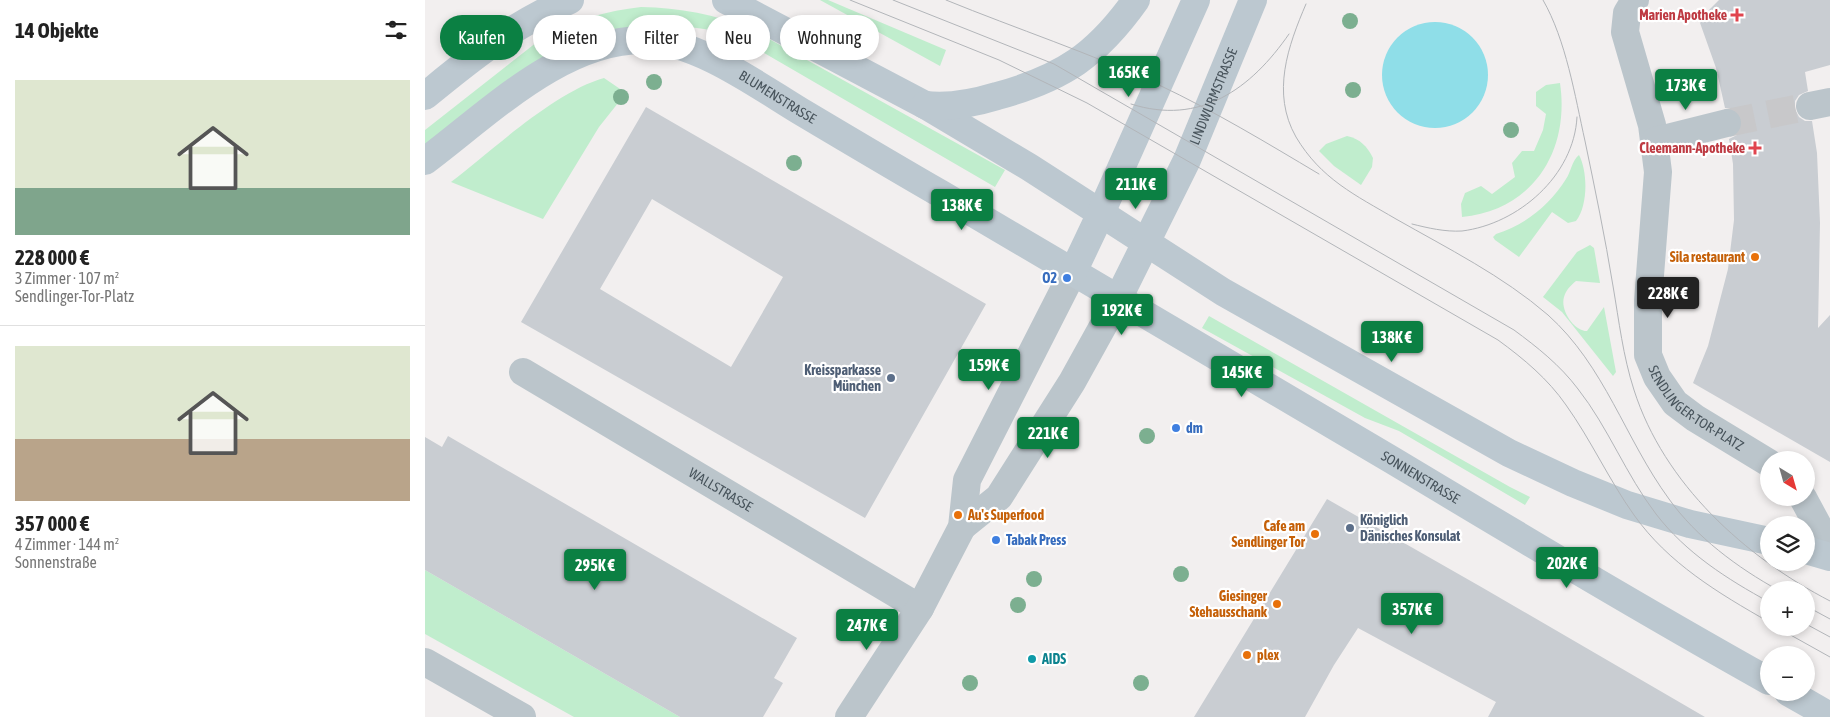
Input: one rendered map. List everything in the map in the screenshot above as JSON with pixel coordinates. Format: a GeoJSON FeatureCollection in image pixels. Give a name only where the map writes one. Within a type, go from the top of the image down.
{"type":"FeatureCollection","features":[{"type":"Feature","properties":{"kind":"main road"},"geometry":{"type":"LineString","coordinates":[[425,96],[493,42],[540,8],[570,0]]}},
{"type":"Feature","properties":{"kind":"main road"},"geometry":{"type":"LineString","coordinates":[[726,0],[925,105],[1029,167],[1223,292],[1509,454],[1627,505],[1690,524],[1760,539]]}},
{"type":"Feature","properties":{"kind":"main road"},"geometry":{"type":"LineString","coordinates":[[925,105],[945,106],[971,103],[1016,91],[1055,76],[1077,62],[1107,38],[1136,0]]}},
{"type":"Feature","properties":{"kind":"main road"},"geometry":{"type":"LineString","coordinates":[[1073,272],[1196,0]]}},
{"type":"Feature","properties":{"kind":"main road","name":"LINDWURMSTRASSE"},"geometry":{"type":"LineString","coordinates":[[1118,299],[1194,145],[1253,0]]}},
{"type":"Feature","properties":{"kind":"main road","name":"BLUMENSTRASSE"},"geometry":{"type":"LineString","coordinates":[[425,161],[552,67],[587,49],[614,41],[667,42],[700,53],[752,82],[1073,272]]}},
{"type":"Feature","properties":{"kind":"main road","name":"SONNENSTRASSE"},"geometry":{"type":"LineString","coordinates":[[1073,272],[1760,677]]}},
{"type":"Feature","properties":{"kind":"main road"},"geometry":{"type":"LineString","coordinates":[[1815,552],[1830,556]]}},
{"type":"Feature","properties":{"kind":"main road"},"geometry":{"type":"LineString","coordinates":[[1804,701],[1830,716]]}},
{"type":"Feature","properties":{"kind":"street","name":"SENDLINGER-TOR-PLATZ"},"geometry":{"type":"LineString","coordinates":[[1631,6],[1625,23],[1627,40],[1655,141],[1657,181],[1647,324],[1648,355],[1651,366],[1665,390],[1685,411],[1760,457]]}},
{"type":"Feature","properties":{"kind":"street"},"geometry":{"type":"LineString","coordinates":[[1655,141],[1727,123]]}},
{"type":"Feature","properties":{"kind":"street"},"geometry":{"type":"LineString","coordinates":[[849,717],[920,608],[962,527],[967,480],[1073,272]]}},
{"type":"Feature","properties":{"kind":"street"},"geometry":{"type":"LineString","coordinates":[[962,527],[999,497],[1072,382],[1118,299]]}},
{"type":"Feature","properties":{"kind":"street","name":"WALLSTRASSE"},"geometry":{"type":"LineString","coordinates":[[523,372],[920,608]]}},
{"type":"Feature","properties":{"kind":"street"},"geometry":{"type":"LineString","coordinates":[[1807,506],[1830,548]]}},
{"type":"Feature","properties":{"kind":"street"},"geometry":{"type":"LineString","coordinates":[[425,662],[522,717]]}},
{"type":"Feature","properties":{"kind":"green space"},"geometry":{"type":"Polygon","coordinates":[[[820,0],[828,0],[863,15],[847,15],[820,0]]]}},
{"type":"Feature","properties":{"kind":"green space"},"geometry":{"type":"Polygon","coordinates":[[[641,7],[697,13],[706,15],[706,31],[696,29],[696,15],[626,15],[626,30],[616,32],[616,15],[597,15],[641,7]]]}},
{"type":"Feature","properties":{"kind":"green space"},"geometry":{"type":"Polygon","coordinates":[[[879,22],[946,50],[940,66],[879,32],[879,22]]]}},
{"type":"Feature","properties":{"kind":"green space"},"geometry":{"type":"Polygon","coordinates":[[[770,40],[780,45],[780,60],[807,60],[1005,170],[995,187],[770,56],[770,40]]]}},
{"type":"Feature","properties":{"kind":"green space"},"geometry":{"type":"Polygon","coordinates":[[[533,45],[533,60],[546,60],[496,93],[425,148],[425,130],[514,60],[523,60],[523,53],[533,45]]]}},
{"type":"Feature","properties":{"kind":"green space"},"geometry":{"type":"Polygon","coordinates":[[[604,78],[626,93],[599,127],[543,219],[451,182],[545,109],[585,85],[604,78]]]}},
{"type":"Feature","properties":{"kind":"green space"},"geometry":{"type":"Polygon","coordinates":[[[1560,83],[1562,108],[1559,132],[1552,153],[1541,173],[1527,189],[1509,203],[1487,212],[1462,217],[1461,204],[1465,193],[1481,186],[1492,194],[1515,177],[1512,163],[1522,151],[1534,151],[1543,130],[1546,114],[1536,106],[1536,92],[1546,85],[1560,83]]]}},
{"type":"Feature","properties":{"kind":"green space"},"geometry":{"type":"Polygon","coordinates":[[[1347,136],[1363,144],[1373,158],[1372,167],[1361,185],[1334,166],[1319,151],[1326,144],[1347,136]]]}},
{"type":"Feature","properties":{"kind":"green space"},"geometry":{"type":"Polygon","coordinates":[[[1579,155],[1584,170],[1585,198],[1580,215],[1576,221],[1568,223],[1552,212],[1519,257],[1495,240],[1493,237],[1496,234],[1527,219],[1552,197],[1568,176],[1579,155]]]}},
{"type":"Feature","properties":{"kind":"green space"},"geometry":{"type":"Polygon","coordinates":[[[1590,245],[1594,248],[1600,283],[1576,281],[1565,295],[1564,308],[1569,319],[1577,328],[1587,331],[1604,307],[1616,372],[1613,376],[1562,312],[1543,297],[1577,252],[1590,245]]]}},
{"type":"Feature","properties":{"kind":"green space"},"geometry":{"type":"Polygon","coordinates":[[[1209,316],[1530,497],[1525,505],[1399,431],[1365,418],[1202,328],[1209,316]]]}},
{"type":"Feature","properties":{"kind":"green space"},"geometry":{"type":"Polygon","coordinates":[[[425,570],[680,717],[574,717],[425,634],[425,570]]]}},
{"type":"Feature","properties":{"kind":"water"},"geometry":{"type":"Polygon","coordinates":[[[1435,22],[1455,26],[1473,37],[1484,55],[1488,75],[1484,95],[1473,113],[1455,124],[1435,128],[1415,124],[1397,113],[1386,95],[1382,75],[1386,55],[1397,37],[1415,26],[1435,22]]]}},
{"type":"Feature","properties":{"kind":"building"},"geometry":{"type":"Polygon","coordinates":[[[1719,0],[1830,0],[1830,65],[1805,72],[1808,91],[1799,95],[1795,101],[1795,109],[1799,117],[1805,121],[1812,121],[1817,153],[1820,223],[1818,328],[1830,315],[1830,462],[1815,453],[1815,451],[1811,451],[1693,383],[1708,346],[1728,269],[1734,220],[1733,164],[1729,139],[1737,135],[1742,127],[1742,119],[1739,113],[1732,108],[1725,108],[1716,68],[1699,20],[1719,0]]]}},
{"type":"Feature","properties":{"kind":"building"},"geometry":{"type":"Polygon","coordinates":[[[646,107],[986,304],[865,518],[521,322],[646,107]],[[652,199],[600,289],[731,367],[783,277],[652,199]]]}},
{"type":"Feature","properties":{"kind":"building"},"geometry":{"type":"Polygon","coordinates":[[[448,436],[797,638],[774,678],[783,683],[763,717],[680,717],[425,570],[425,437],[442,447],[448,436]]]}},
{"type":"Feature","properties":{"kind":"building"},"geometry":{"type":"Polygon","coordinates":[[[1327,499],[1705,717],[1488,717],[1496,702],[1358,628],[1334,665],[1305,717],[1194,717],[1327,499]]]}},
{"type":"Feature","properties":{"kind":"tunnel"},"geometry":{"type":"LineString","coordinates":[[1727,123],[1810,106]]}},
{"type":"Feature","properties":{"kind":"tram line"},"geometry":{"type":"LineString","coordinates":[[850,0],[999,60],[1087,103],[1498,340],[1535,370],[1559,396],[1584,432],[1625,502],[1647,532],[1662,548],[1695,576],[1760,617]]}},
{"type":"Feature","properties":{"kind":"tram line"},"geometry":{"type":"LineString","coordinates":[[893,0],[1054,64],[1514,330],[1556,364],[1571,380],[1599,419],[1645,499],[1668,528],[1680,541],[1708,564],[1760,597]]}},
{"type":"Feature","properties":{"kind":"tram line"},"geometry":{"type":"LineString","coordinates":[[946,0],[1107,62],[1159,85],[1220,116],[1319,174]]}},
{"type":"Feature","properties":{"kind":"tram line"},"geometry":{"type":"LineString","coordinates":[[1543,0],[1558,33],[1569,69],[1600,213],[1627,364],[1634,390],[1648,424],[1665,456],[1711,514],[1768,563],[1830,601]]}},
{"type":"Feature","properties":{"kind":"tram line"},"geometry":{"type":"LineString","coordinates":[[1306,4],[1288,53],[1283,87],[1284,104],[1289,120],[1296,137],[1306,152],[1328,175],[1353,194],[1494,275],[1548,315],[1568,335],[1585,357],[1654,476],[1680,513],[1705,539],[1733,562],[1763,581]]}},
{"type":"Feature","properties":{"kind":"tram line"},"geometry":{"type":"LineString","coordinates":[[1131,104],[1156,110],[1179,110],[1201,106],[1222,98],[1241,86],[1258,71],[1289,34]]}},
{"type":"Feature","properties":{"kind":"tram line"},"geometry":{"type":"LineString","coordinates":[[1412,224],[1443,230],[1462,231],[1483,227],[1503,219],[1522,207],[1554,177],[1566,159],[1573,139],[1577,117]]}},
{"type":"Feature","properties":{"kind":"tram line"},"geometry":{"type":"LineString","coordinates":[[1815,611],[1830,619]]}},
{"type":"Feature","properties":{"kind":"tram line"},"geometry":{"type":"LineString","coordinates":[[1815,629],[1830,637]]}},
{"type":"Feature","properties":{"kind":"tram line"},"geometry":{"type":"LineString","coordinates":[[1792,636],[1830,657]]}},
{"type":"Feature","properties":{"kind":"place","name":"Marien Apotheke"},"geometry":{"type":"Point","coordinates":[1737,15]}},
{"type":"Feature","properties":{"kind":"place","name":"Cleemann-Apotheke"},"geometry":{"type":"Point","coordinates":[1755,148]}},
{"type":"Feature","properties":{"kind":"place","name":"Sila restaurant"},"geometry":{"type":"Point","coordinates":[1755,257]}},
{"type":"Feature","properties":{"kind":"place","name":"O2"},"geometry":{"type":"Point","coordinates":[1067,278]}},
{"type":"Feature","properties":{"kind":"place","name":"Kreissparkasse München"},"geometry":{"type":"Point","coordinates":[891,378]}},
{"type":"Feature","properties":{"kind":"place","name":"dm"},"geometry":{"type":"Point","coordinates":[1176,428]}},
{"type":"Feature","properties":{"kind":"place","name":"Au's Superfood"},"geometry":{"type":"Point","coordinates":[958,515]}},
{"type":"Feature","properties":{"kind":"place","name":"Königlich Dänisches Konsulat"},"geometry":{"type":"Point","coordinates":[1350,528]}},
{"type":"Feature","properties":{"kind":"place","name":"Cafe am Sendlinger Tor"},"geometry":{"type":"Point","coordinates":[1315,534]}},
{"type":"Feature","properties":{"kind":"place","name":"Tabak Press"},"geometry":{"type":"Point","coordinates":[996,540]}},
{"type":"Feature","properties":{"kind":"place","name":"Giesinger Stehausschank"},"geometry":{"type":"Point","coordinates":[1277,604]}},
{"type":"Feature","properties":{"kind":"place","name":"plex"},"geometry":{"type":"Point","coordinates":[1247,655]}},
{"type":"Feature","properties":{"kind":"place","name":"AIDS"},"geometry":{"type":"Point","coordinates":[1032,659]}}]}
